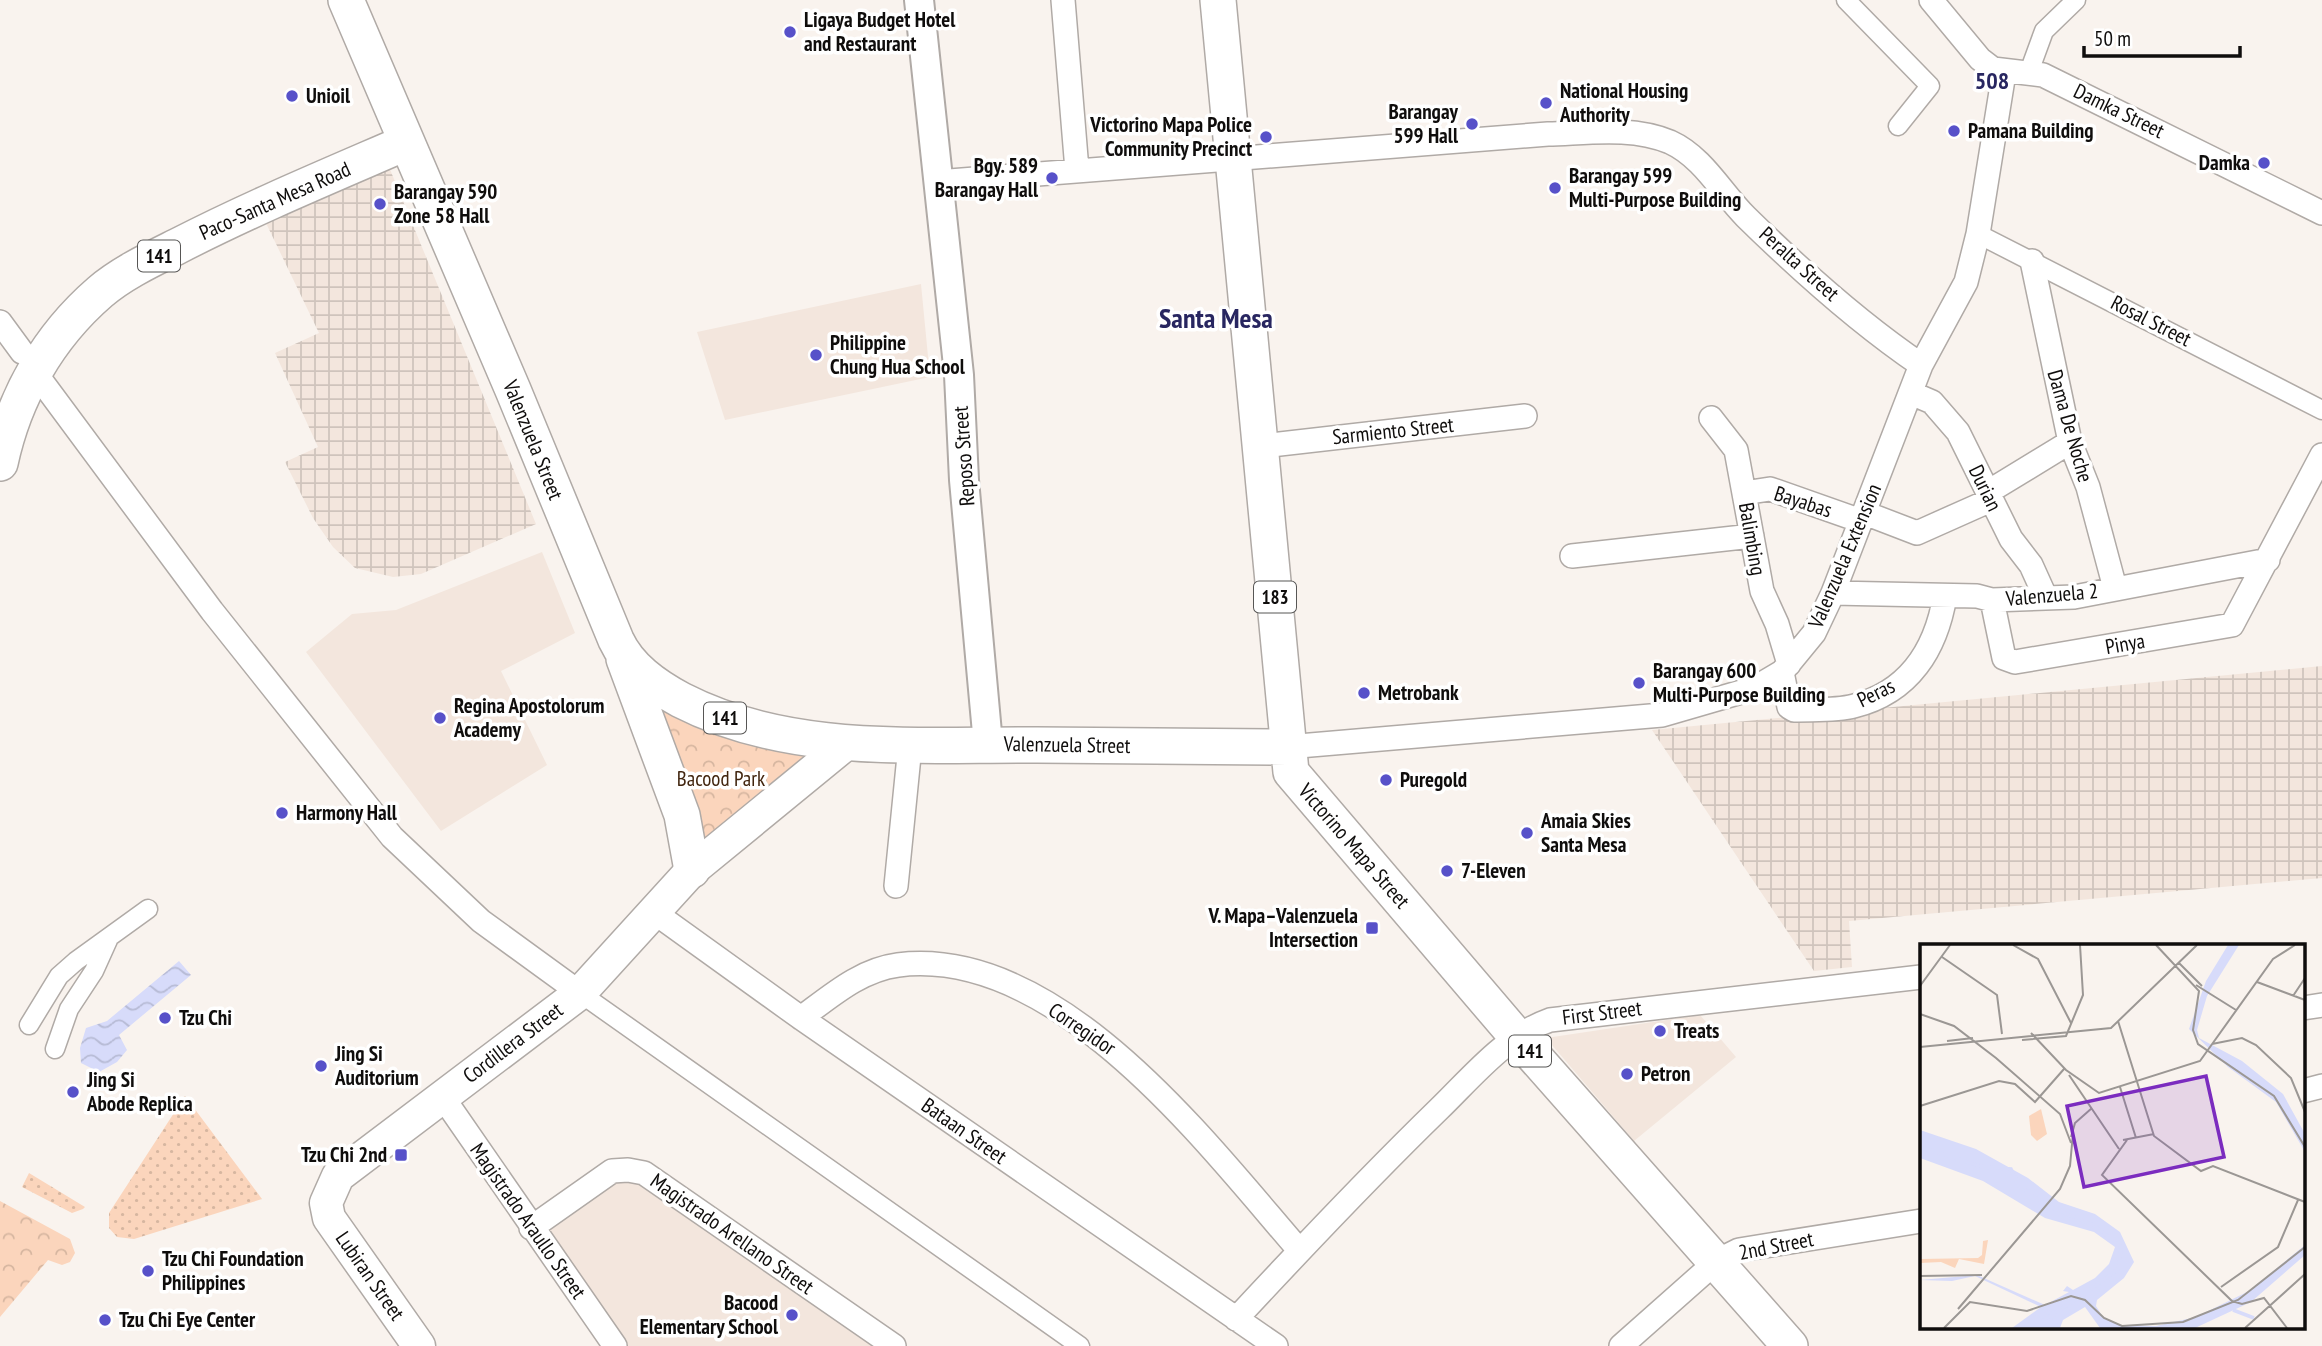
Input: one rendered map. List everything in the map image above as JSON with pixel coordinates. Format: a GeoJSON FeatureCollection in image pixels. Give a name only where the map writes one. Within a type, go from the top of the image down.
{"type":"FeatureCollection","features":[{"type":"Feature","properties":{"kind":"main road","name":"Valenzuela Street"},"geometry":{"type":"LineString","coordinates":[[346,0],[513,390],[621,653],[664,691],[715,715],[770,731],[846,743],[910,746],[988,744],[1287,747]]}},
{"type":"Feature","properties":{"kind":"main road","name":"Victorino Mapa Street"},"geometry":{"type":"LineString","coordinates":[[1218,0],[1262,446],[1288,765],[1297,780],[1517,1037],[1790,1346]]}},
{"type":"Feature","properties":{"kind":"main road","name":"Paco-Santa Mesa Road"},"geometry":{"type":"LineString","coordinates":[[0,391],[28,361],[70,295],[117,260],[202,215],[402,134]]}},
{"type":"Feature","properties":{"kind":"main road","name":"Paco-Santa Mesa Road"},"geometry":{"type":"LineString","coordinates":[[0,461],[28,361]]}},
{"type":"Feature","properties":{"kind":"main road"},"geometry":{"type":"LineString","coordinates":[[621,653],[682,815],[692,870],[846,743]]}},
{"type":"Feature","properties":{"kind":"main road","name":"Cordillera Street"},"geometry":{"type":"LineString","coordinates":[[327,1203],[338,1176],[580,993],[692,870]]}},
{"type":"Feature","properties":{"kind":"main road","name":"Lubiran Street"},"geometry":{"type":"LineString","coordinates":[[327,1203],[330,1218],[338,1232],[419,1346]]}},
{"type":"Feature","properties":{"kind":"street","name":"Reposo Street"},"geometry":{"type":"LineString","coordinates":[[919,0],[959,375],[964,480],[988,744]]}},
{"type":"Feature","properties":{"kind":"street"},"geometry":{"type":"LineString","coordinates":[[1063,0],[1077,170]]}},
{"type":"Feature","properties":{"kind":"street"},"geometry":{"type":"LineString","coordinates":[[1846,0],[1930,86],[1898,126]]}},
{"type":"Feature","properties":{"kind":"street"},"geometry":{"type":"LineString","coordinates":[[1931,0],[1980,59],[2004,73]]}},
{"type":"Feature","properties":{"kind":"street"},"geometry":{"type":"LineString","coordinates":[[2029,72],[2044,32],[2076,0]]}},
{"type":"Feature","properties":{"kind":"street","name":"Damka Street"},"geometry":{"type":"LineString","coordinates":[[2004,73],[2029,72],[2043,75],[2151,125],[2254,181],[2322,213]]}},
{"type":"Feature","properties":{"kind":"street","name":"Valenzuela Extension"},"geometry":{"type":"LineString","coordinates":[[1287,747],[1662,715],[1755,688],[1786,668],[1814,633],[1833,593],[1921,365],[1966,282],[1978,234],[2004,73]]}},
{"type":"Feature","properties":{"kind":"street","name":"Peralta Street"},"geometry":{"type":"LineString","coordinates":[[937,182],[1232,157],[1600,132],[1640,134],[1670,142],[1691,156],[1744,215],[1872,330],[1921,365]]}},
{"type":"Feature","properties":{"kind":"street","name":"Rosal Street"},"geometry":{"type":"LineString","coordinates":[[1978,234],[2322,410]]}},
{"type":"Feature","properties":{"kind":"street","name":"Dama De Noche"},"geometry":{"type":"LineString","coordinates":[[2032,261],[2070,442],[2088,487],[2115,589]]}},
{"type":"Feature","properties":{"kind":"street"},"geometry":{"type":"LineString","coordinates":[[0,322],[212,611],[393,837],[481,921],[1080,1346]]}},
{"type":"Feature","properties":{"kind":"street","name":"Durian"},"geometry":{"type":"LineString","coordinates":[[1911,393],[1932,402],[1958,432],[2011,540],[2031,565],[2045,596]]}},
{"type":"Feature","properties":{"kind":"street","name":"Sarmiento Street"},"geometry":{"type":"LineString","coordinates":[[1262,446],[1525,416]]}},
{"type":"Feature","properties":{"kind":"street","name":"Balimbing"},"geometry":{"type":"LineString","coordinates":[[1711,418],[1737,450],[1762,591],[1777,624],[1786,668]]}},
{"type":"Feature","properties":{"kind":"street","name":"Bayabas"},"geometry":{"type":"LineString","coordinates":[[1744,493],[1770,489],[1917,533],[1989,496],[2070,442]]}},
{"type":"Feature","properties":{"kind":"street"},"geometry":{"type":"LineString","coordinates":[[2268,560],[2322,455]]}},
{"type":"Feature","properties":{"kind":"street"},"geometry":{"type":"LineString","coordinates":[[1572,556],[1752,536]]}},
{"type":"Feature","properties":{"kind":"street","name":"Valenzuela 2"},"geometry":{"type":"LineString","coordinates":[[1833,593],[1977,596],[1992,600],[2074,597],[2268,560]]}},
{"type":"Feature","properties":{"kind":"street","name":"Pinya"},"geometry":{"type":"LineString","coordinates":[[1992,600],[2004,658],[2015,662],[2232,625],[2268,560]]}},
{"type":"Feature","properties":{"kind":"street","name":"Peras"},"geometry":{"type":"LineString","coordinates":[[1786,668],[1789,707],[1794,710],[1853,706],[1888,691],[1914,673],[1931,647],[1940,627],[1945,596]]}},
{"type":"Feature","properties":{"kind":"street"},"geometry":{"type":"LineString","coordinates":[[897,886],[910,746]]}},
{"type":"Feature","properties":{"kind":"street"},"geometry":{"type":"LineString","coordinates":[[29,1025],[60,976],[148,909]]}},
{"type":"Feature","properties":{"kind":"street","name":"Bataan Street"},"geometry":{"type":"LineString","coordinates":[[655,913],[801,1018],[1276,1346]]}},
{"type":"Feature","properties":{"kind":"street"},"geometry":{"type":"LineString","coordinates":[[55,1049],[69,1009],[94,971],[109,937]]}},
{"type":"Feature","properties":{"kind":"street","name":"Corregidor"},"geometry":{"type":"LineString","coordinates":[[801,1018],[849,983],[896,965],[950,967],[1017,987],[1101,1039],[1133,1066],[1171,1103],[1299,1250]]}},
{"type":"Feature","properties":{"kind":"street","name":"First Street"},"geometry":{"type":"LineString","coordinates":[[1236,1319],[1368,1177],[1517,1037],[1550,1020],[1920,977]]}},
{"type":"Feature","properties":{"kind":"street"},"geometry":{"type":"LineString","coordinates":[[2304,1008],[2322,1005]]}},
{"type":"Feature","properties":{"kind":"street"},"geometry":{"type":"LineString","coordinates":[[2304,1091],[2322,1086]]}},
{"type":"Feature","properties":{"kind":"street","name":"Magistrado Araullo Street"},"geometry":{"type":"LineString","coordinates":[[442,1096],[615,1346]]}},
{"type":"Feature","properties":{"kind":"street","name":"Magistrado Arellano Street"},"geometry":{"type":"LineString","coordinates":[[531,1228],[612,1171],[645,1173],[894,1346]]}},
{"type":"Feature","properties":{"kind":"street","name":"2nd Street"},"geometry":{"type":"LineString","coordinates":[[1621,1346],[1717,1261],[1739,1250],[1920,1221]]}},
{"type":"Feature","properties":{"kind":"shaded area"},"geometry":{"type":"Polygon","coordinates":[[[389,167],[536,524],[421,574],[393,577],[355,568],[333,547],[313,518],[285,462],[318,447],[275,353],[319,333],[265,221],[389,167]]]}},
{"type":"Feature","properties":{"kind":"shaded area","name":"Philippine Chung Hua School"},"geometry":{"type":"Polygon","coordinates":[[[921,284],[930,377],[725,420],[697,332],[921,284]]]}},
{"type":"Feature","properties":{"kind":"shaded area","name":"Regina Apostolorum Academy"},"geometry":{"type":"Polygon","coordinates":[[[542,552],[575,633],[501,671],[547,765],[441,831],[306,652],[352,614],[396,610],[542,552]]]}},
{"type":"Feature","properties":{"kind":"shaded area"},"geometry":{"type":"Polygon","coordinates":[[[2322,666],[2322,878],[1849,921],[1852,967],[1814,971],[1652,730],[2322,666]]]}},
{"type":"Feature","properties":{"kind":"shaded area"},"geometry":{"type":"Polygon","coordinates":[[[1700,1015],[1736,1057],[1634,1141],[1546,1038],[1700,1015]]]}},
{"type":"Feature","properties":{"kind":"shaded area"},"geometry":{"type":"Polygon","coordinates":[[[637,1178],[872,1346],[621,1346],[539,1236],[614,1179],[637,1178]]]}},
{"type":"Feature","properties":{"kind":"green space","name":"Bacood Park"},"geometry":{"type":"Polygon","coordinates":[[[649,694],[688,724],[814,753],[704,852],[649,694]]]}},
{"type":"Feature","properties":{"kind":"green space"},"geometry":{"type":"Polygon","coordinates":[[[185,1096],[262,1199],[134,1239],[117,1237],[109,1228],[109,1213],[185,1096]]]}},
{"type":"Feature","properties":{"kind":"green space"},"geometry":{"type":"Polygon","coordinates":[[[29,1173],[85,1207],[72,1213],[22,1187],[29,1173]]]}},
{"type":"Feature","properties":{"kind":"green space"},"geometry":{"type":"Polygon","coordinates":[[[0,1201],[70,1239],[75,1253],[70,1262],[62,1265],[48,1260],[0,1317],[0,1201]]]}},
{"type":"Feature","properties":{"kind":"water"},"geometry":{"type":"Polygon","coordinates":[[[179,961],[191,975],[119,1035],[127,1050],[117,1062],[99,1072],[81,1063],[80,1048],[86,1028],[107,1021],[179,961]]]}},
{"type":"Feature","properties":{"kind":"place","name":"Ligaya Budget Hotel and Restaurant"},"geometry":{"type":"Point","coordinates":[790,32]}},
{"type":"Feature","properties":{"kind":"place","name":"Unioil"},"geometry":{"type":"Point","coordinates":[292,96]}},
{"type":"Feature","properties":{"kind":"place","name":"National Housing Authority"},"geometry":{"type":"Point","coordinates":[1546,103]}},
{"type":"Feature","properties":{"kind":"place","name":"Barangay 599 Hall"},"geometry":{"type":"Point","coordinates":[1472,124]}},
{"type":"Feature","properties":{"kind":"place","name":"Pamana Building"},"geometry":{"type":"Point","coordinates":[1954,131]}},
{"type":"Feature","properties":{"kind":"place","name":"Victorino Mapa Police Community Precinct"},"geometry":{"type":"Point","coordinates":[1266,137]}},
{"type":"Feature","properties":{"kind":"place","name":"Damka"},"geometry":{"type":"Point","coordinates":[2264,163]}},
{"type":"Feature","properties":{"kind":"place","name":"Bgy. 589 Barangay Hall"},"geometry":{"type":"Point","coordinates":[1052,178]}},
{"type":"Feature","properties":{"kind":"place","name":"Barangay 599 Multi-Purpose Building"},"geometry":{"type":"Point","coordinates":[1555,188]}},
{"type":"Feature","properties":{"kind":"place","name":"Barangay 590 Zone 58 Hall"},"geometry":{"type":"Point","coordinates":[380,204]}},
{"type":"Feature","properties":{"kind":"place","name":"Philippine Chung Hua School"},"geometry":{"type":"Point","coordinates":[816,355]}},
{"type":"Feature","properties":{"kind":"place","name":"Barangay 600 Multi-Purpose Building"},"geometry":{"type":"Point","coordinates":[1639,683]}},
{"type":"Feature","properties":{"kind":"place","name":"Metrobank"},"geometry":{"type":"Point","coordinates":[1364,693]}},
{"type":"Feature","properties":{"kind":"place","name":"Regina Apostolorum Academy"},"geometry":{"type":"Point","coordinates":[440,718]}},
{"type":"Feature","properties":{"kind":"place","name":"Puregold"},"geometry":{"type":"Point","coordinates":[1386,780]}},
{"type":"Feature","properties":{"kind":"place","name":"Harmony Hall"},"geometry":{"type":"Point","coordinates":[282,813]}},
{"type":"Feature","properties":{"kind":"place","name":"Amaia Skies Santa Mesa"},"geometry":{"type":"Point","coordinates":[1527,833]}},
{"type":"Feature","properties":{"kind":"place","name":"7-Eleven"},"geometry":{"type":"Point","coordinates":[1447,871]}},
{"type":"Feature","properties":{"kind":"place","name":"V. Mapa–Valenzuela Intersection"},"geometry":{"type":"Point","coordinates":[1372,928]}},
{"type":"Feature","properties":{"kind":"place","name":"Tzu Chi"},"geometry":{"type":"Point","coordinates":[165,1018]}},
{"type":"Feature","properties":{"kind":"place","name":"Treats"},"geometry":{"type":"Point","coordinates":[1660,1031]}},
{"type":"Feature","properties":{"kind":"place","name":"Jing Si Auditorium"},"geometry":{"type":"Point","coordinates":[321,1066]}},
{"type":"Feature","properties":{"kind":"place","name":"Petron"},"geometry":{"type":"Point","coordinates":[1627,1074]}},
{"type":"Feature","properties":{"kind":"place","name":"Jing Si Abode Replica"},"geometry":{"type":"Point","coordinates":[73,1092]}},
{"type":"Feature","properties":{"kind":"place","name":"Tzu Chi 2nd"},"geometry":{"type":"Point","coordinates":[401,1155]}},
{"type":"Feature","properties":{"kind":"place","name":"Tzu Chi Foundation Philippines"},"geometry":{"type":"Point","coordinates":[148,1271]}},
{"type":"Feature","properties":{"kind":"place","name":"Bacood Elementary School"},"geometry":{"type":"Point","coordinates":[792,1315]}},
{"type":"Feature","properties":{"kind":"place","name":"Tzu Chi Eye Center"},"geometry":{"type":"Point","coordinates":[105,1320]}},
{"type":"Feature","properties":{"kind":"district","name":"508"},"geometry":{"type":"Point","coordinates":[1992,81]}},
{"type":"Feature","properties":{"kind":"district","name":"Santa Mesa"},"geometry":{"type":"Point","coordinates":[1216,318]}}]}
